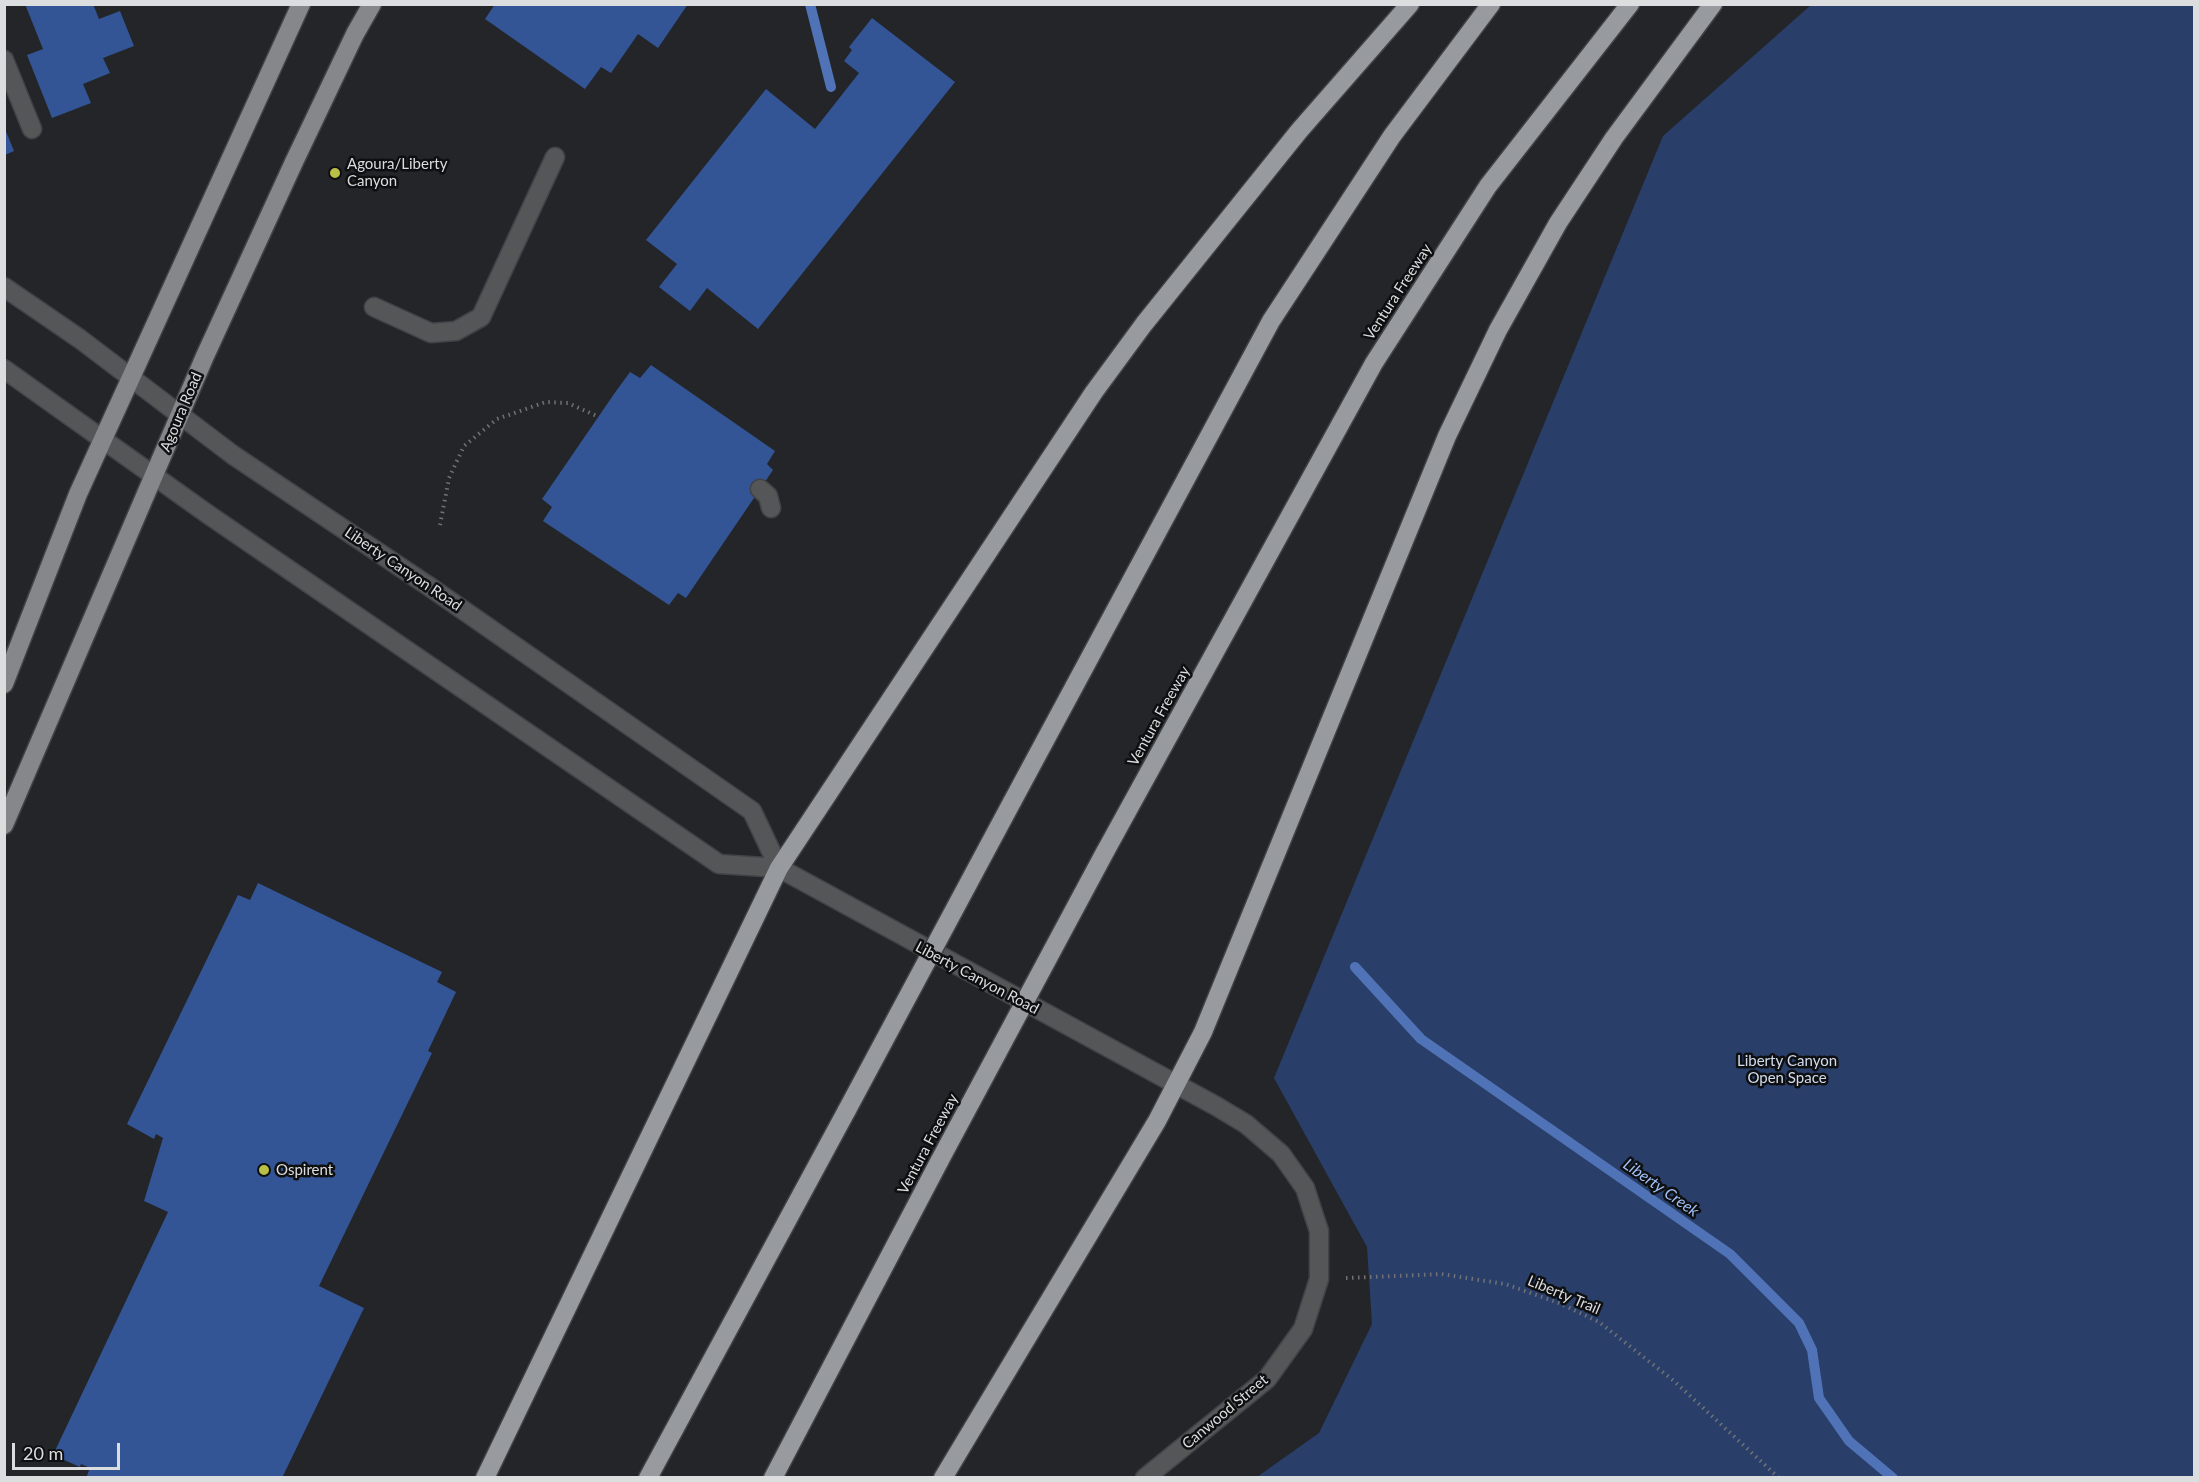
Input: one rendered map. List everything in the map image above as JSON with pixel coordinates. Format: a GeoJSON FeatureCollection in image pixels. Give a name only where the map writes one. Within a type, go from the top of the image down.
{"type":"FeatureCollection","features":[{"type":"Feature","properties":{"kind":"highway"},"geometry":{"type":"LineString","coordinates":[[485,1478],[779,868],[1094,392],[1144,324],[1299,131],[1410,4]]}},
{"type":"Feature","properties":{"kind":"highway"},"geometry":{"type":"LineString","coordinates":[[648,1478],[1271,321],[1392,136],[1491,4]]}},
{"type":"Feature","properties":{"kind":"highway","name":"Ventura Freeway"},"geometry":{"type":"LineString","coordinates":[[773,1478],[1105,852],[1374,363],[1488,186],[1630,4]]}},
{"type":"Feature","properties":{"kind":"highway"},"geometry":{"type":"LineString","coordinates":[[944,1478],[1177,1084],[1207,1021],[1447,436],[1498,330],[1558,223],[1614,138],[1713,4]]}},
{"type":"Feature","properties":{"kind":"main road"},"geometry":{"type":"LineString","coordinates":[[4,684],[78,494],[301,4]]}},
{"type":"Feature","properties":{"kind":"main road","name":"Agoura Road"},"geometry":{"type":"LineString","coordinates":[[4,825],[180,416],[294,162],[355,34],[372,4]]}},
{"type":"Feature","properties":{"kind":"street"},"geometry":{"type":"LineString","coordinates":[[4,60],[32,129]]}},
{"type":"Feature","properties":{"kind":"street"},"geometry":{"type":"LineString","coordinates":[[374,307],[431,333],[456,331],[481,317],[555,157]]}},
{"type":"Feature","properties":{"kind":"street","name":"Liberty Canyon Road"},"geometry":{"type":"LineString","coordinates":[[4,287],[180,416],[752,810],[779,868]]}},
{"type":"Feature","properties":{"kind":"street","name":"Liberty Canyon Road"},"geometry":{"type":"LineString","coordinates":[[4,369],[719,864],[779,868],[1177,1084]]}},
{"type":"Feature","properties":{"kind":"street"},"geometry":{"type":"LineString","coordinates":[[760,489],[768,496],[771,508]]}},
{"type":"Feature","properties":{"kind":"street","name":"Canwood Street"},"geometry":{"type":"LineString","coordinates":[[1145,1478],[1267,1379],[1303,1329],[1319,1279],[1319,1231],[1305,1188],[1281,1154],[1246,1124],[1177,1084]]}},
{"type":"Feature","properties":{"kind":"path"},"geometry":{"type":"LineString","coordinates":[[440,525],[449,478],[464,446],[496,419],[546,402],[568,403],[599,417]]}},
{"type":"Feature","properties":{"kind":"path","name":"Liberty Trail"},"geometry":{"type":"LineString","coordinates":[[1319,1279],[1441,1274],[1505,1284],[1559,1303],[1599,1322],[1674,1381],[1779,1478]]}},
{"type":"Feature","properties":{"kind":"green space","name":"Liberty Canyon Open Space"},"geometry":{"type":"Polygon","coordinates":[[[1811,5],[2194,5],[2194,1477],[1257,1477],[1319,1433],[1372,1324],[1367,1247],[1274,1078],[1663,136],[1811,5]]]}},
{"type":"Feature","properties":{"kind":"building"},"geometry":{"type":"Polygon","coordinates":[[[25,4],[93,4],[99,19],[120,11],[134,46],[103,58],[110,73],[83,84],[91,103],[52,118],[27,55],[43,49],[25,4]]]}},
{"type":"Feature","properties":{"kind":"building"},"geometry":{"type":"Polygon","coordinates":[[[495,4],[688,4],[658,48],[638,34],[611,73],[601,67],[585,89],[485,19],[495,4]]]}},
{"type":"Feature","properties":{"kind":"building"},"geometry":{"type":"Polygon","coordinates":[[[872,18],[955,82],[758,329],[707,288],[690,311],[659,287],[677,264],[646,240],[766,89],[815,129],[859,73],[844,61],[852,50],[849,47],[872,18]]]}},
{"type":"Feature","properties":{"kind":"building"},"geometry":{"type":"Polygon","coordinates":[[[5,129],[14,151],[5,155],[5,129]]]}},
{"type":"Feature","properties":{"kind":"building"},"geometry":{"type":"Polygon","coordinates":[[[651,365],[775,451],[767,464],[773,470],[686,598],[678,593],[669,605],[543,521],[552,507],[542,499],[614,394],[630,372],[640,378],[651,365]]]}},
{"type":"Feature","properties":{"kind":"building","name":"Ospirent"},"geometry":{"type":"Polygon","coordinates":[[[258,883],[442,972],[437,982],[456,992],[428,1051],[432,1053],[319,1286],[364,1308],[282,1478],[86,1478],[90,1468],[81,1464],[80,1467],[53,1455],[168,1212],[144,1201],[163,1138],[156,1134],[154,1139],[127,1124],[238,895],[250,900],[258,883]]]}},
{"type":"Feature","properties":{"kind":"waterway","name":"Liberty Creek"},"geometry":{"type":"LineString","coordinates":[[810,4],[831,87]]}},
{"type":"Feature","properties":{"kind":"waterway","name":"Liberty Creek"},"geometry":{"type":"LineString","coordinates":[[1355,967],[1421,1039],[1730,1254],[1799,1323],[1812,1350],[1819,1398],[1849,1441],[1893,1478]]}},
{"type":"Feature","properties":{"kind":"place","name":"Agoura/Liberty Canyon"},"geometry":{"type":"Point","coordinates":[335,173]}},
{"type":"Feature","properties":{"kind":"place","name":"Ospirent"},"geometry":{"type":"Point","coordinates":[264,1170]}}]}
